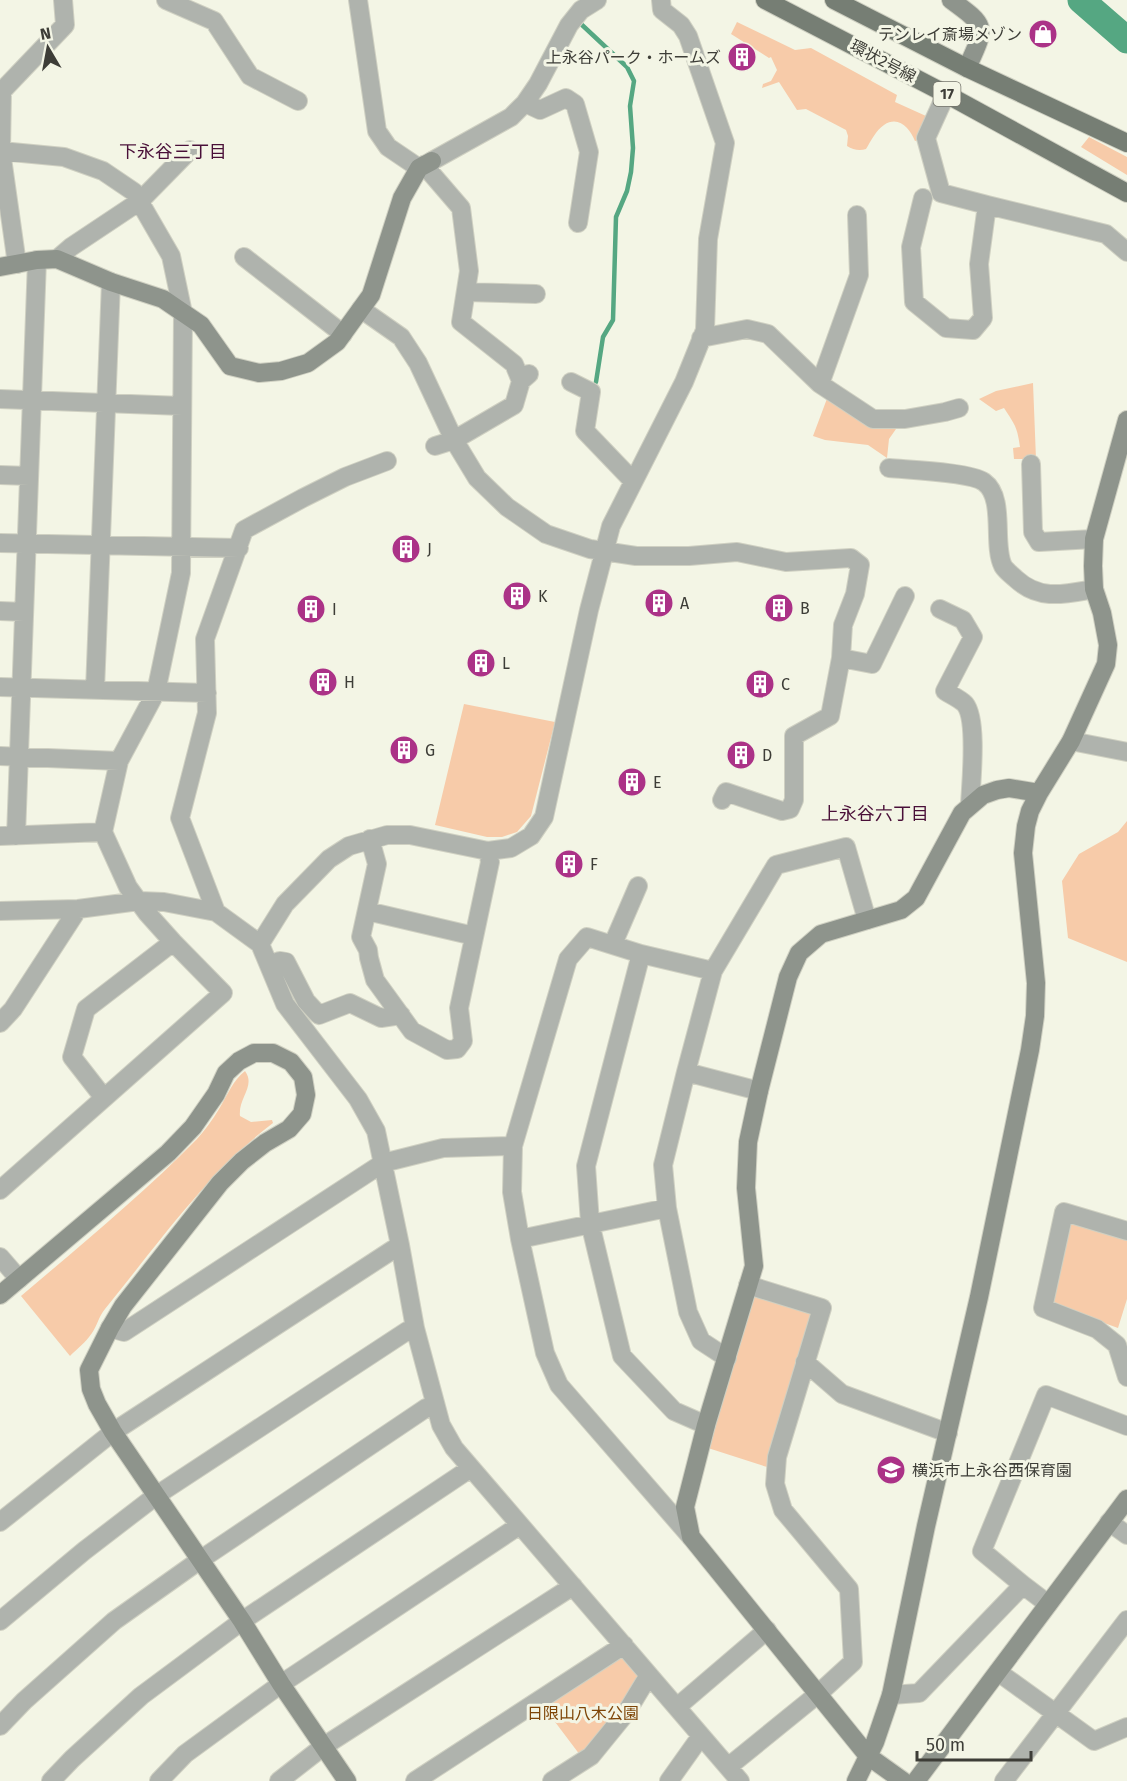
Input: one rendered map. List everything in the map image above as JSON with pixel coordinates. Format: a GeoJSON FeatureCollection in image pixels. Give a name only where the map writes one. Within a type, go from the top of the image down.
{"type":"FeatureCollection","features":[{"type":"Feature","properties":{"kind":"main road","name":"環状2号線"},"geometry":{"type":"LineString","coordinates":[[765,0],[946,94],[1127,193]]}},
{"type":"Feature","properties":{"kind":"main road","name":"環状2号線"},"geometry":{"type":"LineString","coordinates":[[834,0],[967,68],[1127,143]]}},
{"type":"Feature","properties":{"kind":"street"},"geometry":{"type":"LineString","coordinates":[[63,0],[65,25],[1,91],[0,151],[9,265],[57,259],[111,282],[163,299],[201,325],[230,366],[259,373],[281,371],[308,363],[337,342],[371,295],[402,198],[425,164],[511,117],[525,103],[538,84],[568,26],[581,10],[597,0]]}},
{"type":"Feature","properties":{"kind":"street"},"geometry":{"type":"LineString","coordinates":[[166,0],[214,21],[250,76],[298,101]]}},
{"type":"Feature","properties":{"kind":"street"},"geometry":{"type":"LineString","coordinates":[[358,0],[377,131],[388,147],[425,164],[460,208],[470,271],[461,322],[514,364],[525,378],[514,405],[454,440],[435,446]]}},
{"type":"Feature","properties":{"kind":"street"},"geometry":{"type":"LineString","coordinates":[[260,944],[285,904],[329,859],[349,846],[387,835],[410,835],[488,851],[511,848],[531,836],[544,817],[589,610],[611,526],[684,382],[705,330],[708,239],[724,143],[688,36],[681,25],[662,10],[661,0]]}},
{"type":"Feature","properties":{"kind":"street"},"geometry":{"type":"LineString","coordinates":[[951,0],[977,20],[981,27],[980,38],[967,68]]}},
{"type":"Feature","properties":{"kind":"street"},"geometry":{"type":"LineString","coordinates":[[946,94],[926,138],[941,193],[1106,234],[1127,252]]}},
{"type":"Feature","properties":{"kind":"street"},"geometry":{"type":"LineString","coordinates":[[525,103],[540,110],[566,98],[575,104],[589,152],[578,223]]}},
{"type":"Feature","properties":{"kind":"street"},"geometry":{"type":"LineString","coordinates":[[57,259],[71,246],[140,201],[190,150]]}},
{"type":"Feature","properties":{"kind":"street"},"geometry":{"type":"LineString","coordinates":[[0,151],[64,157],[103,171],[134,192],[171,256],[183,313],[181,573],[156,692],[119,761],[103,832],[128,887],[147,913],[224,993],[0,1190]]}},
{"type":"Feature","properties":{"kind":"street"},"geometry":{"type":"LineString","coordinates":[[923,198],[911,247],[914,302],[946,328],[973,330],[983,318],[979,264],[987,205]]}},
{"type":"Feature","properties":{"kind":"street"},"geometry":{"type":"LineString","coordinates":[[820,384],[859,275],[857,215]]}},
{"type":"Feature","properties":{"kind":"street"},"geometry":{"type":"LineString","coordinates":[[244,258],[343,334]]}},
{"type":"Feature","properties":{"kind":"street"},"geometry":{"type":"LineString","coordinates":[[37,260],[19,757],[8,836],[103,832]]}},
{"type":"Feature","properties":{"kind":"street"},"geometry":{"type":"LineString","coordinates":[[95,690],[111,282]]}},
{"type":"Feature","properties":{"kind":"street"},"geometry":{"type":"LineString","coordinates":[[466,292],[536,294]]}},
{"type":"Feature","properties":{"kind":"street"},"geometry":{"type":"LineString","coordinates":[[361,309],[401,337],[418,363],[454,440],[477,478],[507,507],[546,534],[591,549],[636,556],[689,556],[737,552],[786,562],[851,558],[860,565],[855,594],[843,626],[841,658],[830,716],[794,736],[794,800],[790,809],[782,812],[726,792],[722,800]]}},
{"type":"Feature","properties":{"kind":"street"},"geometry":{"type":"LineString","coordinates":[[702,338],[747,329],[768,334],[820,384],[873,419],[905,419],[959,408]]}},
{"type":"Feature","properties":{"kind":"street"},"geometry":{"type":"LineString","coordinates":[[571,382],[591,392],[585,431],[633,481]]}},
{"type":"Feature","properties":{"kind":"street"},"geometry":{"type":"LineString","coordinates":[[0,399],[182,406]]}},
{"type":"Feature","properties":{"kind":"street"},"geometry":{"type":"LineString","coordinates":[[856,1781],[875,1742],[891,1695],[926,1526],[979,1296],[1030,1050],[1035,1016],[1036,982],[1023,853],[1026,826],[1039,793],[1071,741],[1106,664],[1108,645],[1102,613],[1094,589],[1094,539],[1127,420]]}},
{"type":"Feature","properties":{"kind":"street"},"geometry":{"type":"LineString","coordinates":[[216,912],[180,819],[207,713],[205,639],[244,530],[345,477],[387,461]]}},
{"type":"Feature","properties":{"kind":"street"},"geometry":{"type":"LineString","coordinates":[[1031,464],[1033,532],[1039,542],[1094,539]]}},
{"type":"Feature","properties":{"kind":"street"},"geometry":{"type":"LineString","coordinates":[[889,468],[972,476],[984,482],[991,489],[997,509],[1000,552],[1004,567],[1025,587],[1046,595],[1094,589]]}},
{"type":"Feature","properties":{"kind":"street"},"geometry":{"type":"LineString","coordinates":[[0,475],[29,476]]}},
{"type":"Feature","properties":{"kind":"street"},"geometry":{"type":"LineString","coordinates":[[0,543],[239,548]]}},
{"type":"Feature","properties":{"kind":"street"},"geometry":{"type":"LineString","coordinates":[[841,658],[872,664],[905,596]]}},
{"type":"Feature","properties":{"kind":"street"},"geometry":{"type":"LineString","coordinates":[[940,609],[963,620],[973,636],[945,691],[964,703],[971,715],[973,758],[970,805]]}},
{"type":"Feature","properties":{"kind":"street"},"geometry":{"type":"LineString","coordinates":[[0,611],[24,612]]}},
{"type":"Feature","properties":{"kind":"street"},"geometry":{"type":"LineString","coordinates":[[0,687],[207,693]]}},
{"type":"Feature","properties":{"kind":"street"},"geometry":{"type":"LineString","coordinates":[[1071,741],[1127,753]]}},
{"type":"Feature","properties":{"kind":"street"},"geometry":{"type":"LineString","coordinates":[[0,756],[119,761]]}},
{"type":"Feature","properties":{"kind":"street"},"geometry":{"type":"LineString","coordinates":[[692,1537],[685,1507],[706,1425],[754,1266],[746,1188],[748,1142],[789,977],[799,953],[821,934],[901,910],[916,898],[962,813],[983,795],[1009,788],[1039,793]]}},
{"type":"Feature","properties":{"kind":"street"},"geometry":{"type":"LineString","coordinates":[[370,839],[377,864],[361,937],[369,950],[375,980],[412,1031],[447,1050],[457,1049],[463,1041],[459,1008],[490,862],[488,851]]}},
{"type":"Feature","properties":{"kind":"street"},"geometry":{"type":"LineString","coordinates":[[727,1358],[701,1341],[688,1312],[667,1208],[663,1166],[713,971],[776,865],[846,847],[867,920]]}},
{"type":"Feature","properties":{"kind":"street"},"geometry":{"type":"LineString","coordinates":[[613,945],[638,886]]}},
{"type":"Feature","properties":{"kind":"street"},"geometry":{"type":"LineString","coordinates":[[0,911],[78,909],[139,901],[164,902],[216,912],[260,944],[285,1004],[358,1099],[376,1131],[415,1328],[441,1425],[454,1448],[734,1774],[853,1662],[849,1589],[783,1510],[775,1485],[777,1457],[822,1308],[748,1285]]}},
{"type":"Feature","properties":{"kind":"street"},"geometry":{"type":"LineString","coordinates":[[0,1023],[7,1004],[78,909]]}},
{"type":"Feature","properties":{"kind":"street"},"geometry":{"type":"LineString","coordinates":[[367,911],[474,936]]}},
{"type":"Feature","properties":{"kind":"street"},"geometry":{"type":"LineString","coordinates":[[713,971],[640,954],[587,937],[568,959],[513,1146],[512,1192],[545,1353],[559,1385],[692,1537],[868,1756],[903,1781]]}},
{"type":"Feature","properties":{"kind":"street"},"geometry":{"type":"LineString","coordinates":[[104,1098],[72,1057],[86,1009],[173,942]]}},
{"type":"Feature","properties":{"kind":"street"},"geometry":{"type":"LineString","coordinates":[[640,954],[586,1166],[590,1223],[622,1356],[674,1411],[706,1425]]}},
{"type":"Feature","properties":{"kind":"street"},"geometry":{"type":"LineString","coordinates":[[268,965],[279,961],[286,962],[306,1001],[319,1015],[350,1003],[381,1018],[401,1015]]}},
{"type":"Feature","properties":{"kind":"street"},"geometry":{"type":"LineString","coordinates":[[0,1295],[168,1153],[193,1126],[216,1094],[226,1073],[239,1061],[254,1053],[273,1053],[291,1062],[303,1077],[306,1095],[302,1114],[289,1129],[265,1143],[242,1161],[220,1183],[123,1306],[89,1370],[91,1389],[113,1432],[242,1621],[281,1684],[347,1781]]}},
{"type":"Feature","properties":{"kind":"street"},"geometry":{"type":"LineString","coordinates":[[686,1072],[759,1091]]}},
{"type":"Feature","properties":{"kind":"street"},"geometry":{"type":"LineString","coordinates":[[110,1328],[124,1332],[383,1163],[443,1148],[513,1146]]}},
{"type":"Feature","properties":{"kind":"street"},"geometry":{"type":"LineString","coordinates":[[520,1239],[667,1208]]}},
{"type":"Feature","properties":{"kind":"street"},"geometry":{"type":"LineString","coordinates":[[1127,1231],[1064,1212],[1043,1308],[1097,1329],[1118,1345],[1127,1377]]}},
{"type":"Feature","properties":{"kind":"street"},"geometry":{"type":"LineString","coordinates":[[0,1522],[113,1432],[400,1245]]}},
{"type":"Feature","properties":{"kind":"street"},"geometry":{"type":"LineString","coordinates":[[0,1257],[19,1279]]}},
{"type":"Feature","properties":{"kind":"street"},"geometry":{"type":"LineString","coordinates":[[0,1621],[84,1551],[157,1495],[407,1331],[415,1328]]}},
{"type":"Feature","properties":{"kind":"street"},"geometry":{"type":"LineString","coordinates":[[805,1362],[842,1394],[948,1433]]}},
{"type":"Feature","properties":{"kind":"street"},"geometry":{"type":"LineString","coordinates":[[1048,1604],[982,1551],[1046,1395],[1127,1426]]}},
{"type":"Feature","properties":{"kind":"street"},"geometry":{"type":"LineString","coordinates":[[0,1726],[24,1701],[114,1621],[200,1560],[426,1408],[435,1405]]}},
{"type":"Feature","properties":{"kind":"street"},"geometry":{"type":"LineString","coordinates":[[51,1781],[141,1696],[242,1621],[471,1468]]}},
{"type":"Feature","properties":{"kind":"street"},"geometry":{"type":"LineString","coordinates":[[916,1781],[1127,1499]]}},
{"type":"Feature","properties":{"kind":"street"},"geometry":{"type":"LineString","coordinates":[[1109,1522],[1127,1535]]}},
{"type":"Feature","properties":{"kind":"street"},"geometry":{"type":"LineString","coordinates":[[159,1781],[185,1754],[281,1684],[520,1525]]}},
{"type":"Feature","properties":{"kind":"street"},"geometry":{"type":"LineString","coordinates":[[891,1695],[919,1693],[1023,1585]]}},
{"type":"Feature","properties":{"kind":"street"},"geometry":{"type":"LineString","coordinates":[[279,1781],[324,1746],[573,1586]]}},
{"type":"Feature","properties":{"kind":"street"},"geometry":{"type":"LineString","coordinates":[[1004,1781],[1127,1620]]}},
{"type":"Feature","properties":{"kind":"street"},"geometry":{"type":"LineString","coordinates":[[677,1707],[767,1630]]}},
{"type":"Feature","properties":{"kind":"street"},"geometry":{"type":"LineString","coordinates":[[415,1781],[624,1646]]}},
{"type":"Feature","properties":{"kind":"street"},"geometry":{"type":"LineString","coordinates":[[998,1672],[1094,1741],[1127,1726]]}},
{"type":"Feature","properties":{"kind":"street"},"geometry":{"type":"LineString","coordinates":[[552,1781],[591,1756],[626,1713],[649,1675]]}},
{"type":"Feature","properties":{"kind":"street"},"geometry":{"type":"LineString","coordinates":[[669,1781],[701,1736]]}},
{"type":"Feature","properties":{"kind":"green space"},"geometry":{"type":"Polygon","coordinates":[[[737,22],[795,50],[811,48],[897,95],[895,102],[926,116],[928,123],[918,140],[915,141],[903,125],[889,122],[881,127],[866,149],[856,150],[847,146],[846,130],[806,109],[797,110],[779,82],[762,88],[763,84],[771,81],[777,70],[771,57],[769,58],[731,34],[737,22]]]}},
{"type":"Feature","properties":{"kind":"green space"},"geometry":{"type":"Polygon","coordinates":[[[1089,137],[1127,157],[1127,175],[1081,147],[1089,137]]]}},
{"type":"Feature","properties":{"kind":"green space"},"geometry":{"type":"Polygon","coordinates":[[[1033,383],[1036,459],[1014,459],[1013,448],[1020,447],[1013,422],[1004,408],[996,411],[979,399],[996,391],[1033,383]]]}},
{"type":"Feature","properties":{"kind":"green space"},"geometry":{"type":"Polygon","coordinates":[[[828,396],[896,424],[896,429],[889,439],[887,458],[868,445],[825,440],[813,436],[828,396]]]}},
{"type":"Feature","properties":{"kind":"green space"},"geometry":{"type":"Polygon","coordinates":[[[464,704],[555,722],[531,816],[517,832],[502,837],[487,837],[435,825],[464,704]]]}},
{"type":"Feature","properties":{"kind":"green space"},"geometry":{"type":"Polygon","coordinates":[[[1127,821],[1127,962],[1068,938],[1062,881],[1079,854],[1118,832],[1127,821]]]}},
{"type":"Feature","properties":{"kind":"green space"},"geometry":{"type":"Polygon","coordinates":[[[245,1071],[249,1082],[241,1103],[240,1116],[251,1122],[272,1120],[273,1123],[226,1164],[204,1187],[103,1312],[90,1336],[70,1356],[21,1296],[133,1200],[197,1139],[245,1071]]]}},
{"type":"Feature","properties":{"kind":"green space"},"geometry":{"type":"Polygon","coordinates":[[[1070,1222],[1127,1239],[1127,1299],[1118,1328],[1052,1304],[1070,1222]]]}},
{"type":"Feature","properties":{"kind":"green space"},"geometry":{"type":"Polygon","coordinates":[[[752,1293],[814,1313],[767,1467],[708,1448],[752,1293]]]}},
{"type":"Feature","properties":{"kind":"green space","name":"日限山八木公園"},"geometry":{"type":"Polygon","coordinates":[[[624,1653],[641,1677],[590,1749],[580,1755],[543,1706],[624,1653]]]}},
{"type":"Feature","properties":{"kind":"waterway"},"geometry":{"type":"LineString","coordinates":[[1081,0],[1127,40]]}},
{"type":"Feature","properties":{"kind":"waterway"},"geometry":{"type":"LineString","coordinates":[[581,24],[627,67],[634,81],[630,106],[633,148],[631,172],[627,191],[616,217],[613,320],[603,337],[596,382]]}},
{"type":"Feature","properties":{"kind":"place","name":"テンレイ斎場メゾン"},"geometry":{"type":"Point","coordinates":[1043,34]}},
{"type":"Feature","properties":{"kind":"place","name":"上永谷パーク・ホームズ"},"geometry":{"type":"Point","coordinates":[742,57]}},
{"type":"Feature","properties":{"kind":"place","name":"J"},"geometry":{"type":"Point","coordinates":[406,549]}},
{"type":"Feature","properties":{"kind":"place","name":"K"},"geometry":{"type":"Point","coordinates":[517,596]}},
{"type":"Feature","properties":{"kind":"place","name":"A"},"geometry":{"type":"Point","coordinates":[659,603]}},
{"type":"Feature","properties":{"kind":"place","name":"B"},"geometry":{"type":"Point","coordinates":[779,608]}},
{"type":"Feature","properties":{"kind":"place","name":"I"},"geometry":{"type":"Point","coordinates":[311,609]}},
{"type":"Feature","properties":{"kind":"place","name":"L"},"geometry":{"type":"Point","coordinates":[481,663]}},
{"type":"Feature","properties":{"kind":"place","name":"H"},"geometry":{"type":"Point","coordinates":[323,682]}},
{"type":"Feature","properties":{"kind":"place","name":"C"},"geometry":{"type":"Point","coordinates":[760,684]}},
{"type":"Feature","properties":{"kind":"place","name":"G"},"geometry":{"type":"Point","coordinates":[404,750]}},
{"type":"Feature","properties":{"kind":"place","name":"D"},"geometry":{"type":"Point","coordinates":[741,755]}},
{"type":"Feature","properties":{"kind":"place","name":"E"},"geometry":{"type":"Point","coordinates":[632,782]}},
{"type":"Feature","properties":{"kind":"place","name":"F"},"geometry":{"type":"Point","coordinates":[569,864]}},
{"type":"Feature","properties":{"kind":"place","name":"横浜市上永谷西保育園"},"geometry":{"type":"Point","coordinates":[891,1470]}},
{"type":"Feature","properties":{"kind":"district","name":"下永谷三丁目"},"geometry":{"type":"Point","coordinates":[173,152]}},
{"type":"Feature","properties":{"kind":"district","name":"上永谷六丁目"},"geometry":{"type":"Point","coordinates":[875,814]}}]}
